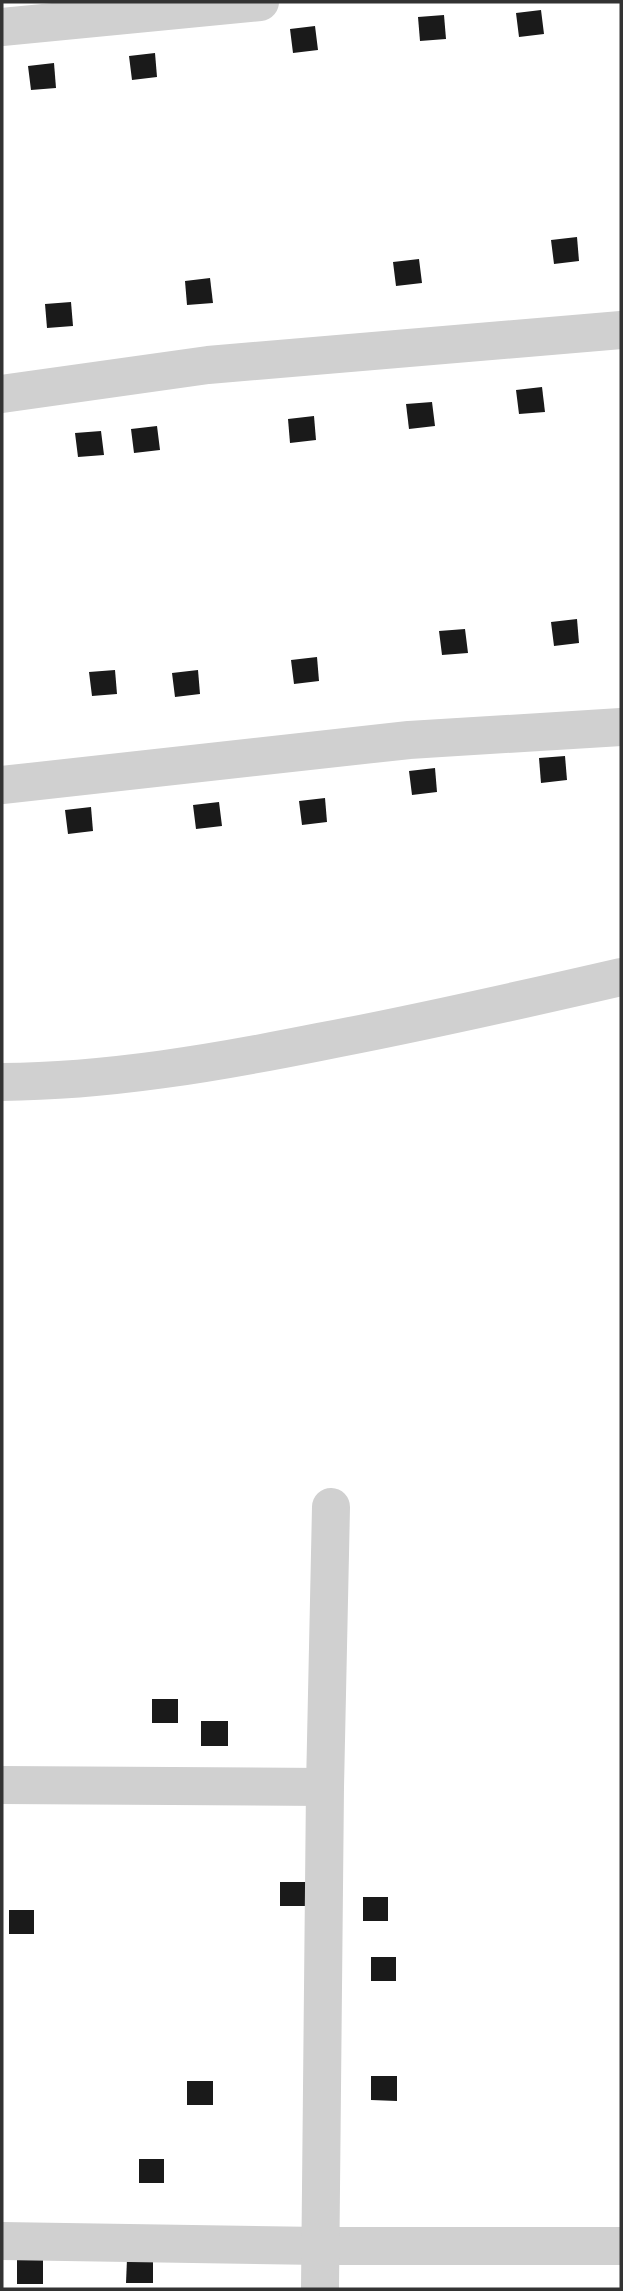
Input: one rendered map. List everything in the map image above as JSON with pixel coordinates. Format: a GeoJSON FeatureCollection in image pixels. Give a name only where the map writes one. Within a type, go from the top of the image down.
{"type":"FeatureCollection","features":[{"type":"Feature","properties":{"kind":"street"},"geometry":{"type":"LineString","coordinates":[[2,27],[260,2]]}},
{"type":"Feature","properties":{"kind":"street"},"geometry":{"type":"LineString","coordinates":[[2,394],[208,365],[621,330]]}},
{"type":"Feature","properties":{"kind":"street"},"geometry":{"type":"LineString","coordinates":[[2,785],[410,740],[621,727]]}},
{"type":"Feature","properties":{"kind":"street"},"geometry":{"type":"LineString","coordinates":[[2,1082],[116,1077],[209,1064],[454,1016],[621,977]]}},
{"type":"Feature","properties":{"kind":"street"},"geometry":{"type":"LineString","coordinates":[[320,2289],[331,1507]]}},
{"type":"Feature","properties":{"kind":"street"},"geometry":{"type":"LineString","coordinates":[[2,1785],[325,1787]]}},
{"type":"Feature","properties":{"kind":"street"},"geometry":{"type":"LineString","coordinates":[[2,2241],[321,2246],[621,2246]]}},
{"type":"Feature","properties":{"kind":"building"},"geometry":{"type":"Polygon","coordinates":[[[541,10],[544,34],[519,37],[516,13],[541,10]]]}},
{"type":"Feature","properties":{"kind":"building"},"geometry":{"type":"Polygon","coordinates":[[[444,15],[446,39],[420,41],[418,17],[444,15]]]}},
{"type":"Feature","properties":{"kind":"building"},"geometry":{"type":"Polygon","coordinates":[[[315,26],[318,50],[293,53],[290,29],[315,26]]]}},
{"type":"Feature","properties":{"kind":"building"},"geometry":{"type":"Polygon","coordinates":[[[155,53],[157,77],[132,80],[129,56],[155,53]]]}},
{"type":"Feature","properties":{"kind":"building"},"geometry":{"type":"Polygon","coordinates":[[[54,63],[56,88],[31,90],[28,66],[54,63]]]}},
{"type":"Feature","properties":{"kind":"building"},"geometry":{"type":"Polygon","coordinates":[[[577,237],[579,261],[554,264],[551,240],[577,237]]]}},
{"type":"Feature","properties":{"kind":"building"},"geometry":{"type":"Polygon","coordinates":[[[419,259],[422,283],[396,286],[393,262],[419,259]]]}},
{"type":"Feature","properties":{"kind":"building"},"geometry":{"type":"Polygon","coordinates":[[[210,278],[213,303],[187,305],[185,281],[210,278]]]}},
{"type":"Feature","properties":{"kind":"building"},"geometry":{"type":"Polygon","coordinates":[[[71,302],[73,326],[47,328],[45,304],[71,302]]]}},
{"type":"Feature","properties":{"kind":"building"},"geometry":{"type":"Polygon","coordinates":[[[542,387],[545,412],[519,414],[516,390],[542,387]]]}},
{"type":"Feature","properties":{"kind":"building"},"geometry":{"type":"Polygon","coordinates":[[[432,402],[435,426],[409,429],[406,404],[432,402]]]}},
{"type":"Feature","properties":{"kind":"building"},"geometry":{"type":"Polygon","coordinates":[[[314,416],[316,440],[290,443],[288,419],[314,416]]]}},
{"type":"Feature","properties":{"kind":"building"},"geometry":{"type":"Polygon","coordinates":[[[157,426],[160,450],[134,453],[131,429],[157,426]]]}},
{"type":"Feature","properties":{"kind":"building"},"geometry":{"type":"Polygon","coordinates":[[[101,431],[104,455],[78,457],[75,433],[101,431]]]}},
{"type":"Feature","properties":{"kind":"building"},"geometry":{"type":"Polygon","coordinates":[[[577,619],[579,643],[554,646],[551,622],[577,619]]]}},
{"type":"Feature","properties":{"kind":"building"},"geometry":{"type":"Polygon","coordinates":[[[465,629],[468,653],[442,655],[439,631],[465,629]]]}},
{"type":"Feature","properties":{"kind":"building"},"geometry":{"type":"Polygon","coordinates":[[[317,657],[319,681],[294,684],[291,660],[317,657]]]}},
{"type":"Feature","properties":{"kind":"building"},"geometry":{"type":"Polygon","coordinates":[[[115,670],[117,694],[92,696],[89,672],[115,670]]]}},
{"type":"Feature","properties":{"kind":"building"},"geometry":{"type":"Polygon","coordinates":[[[198,670],[200,694],[175,697],[172,673],[198,670]]]}},
{"type":"Feature","properties":{"kind":"building"},"geometry":{"type":"Polygon","coordinates":[[[565,756],[567,780],[541,783],[539,758],[565,756]]]}},
{"type":"Feature","properties":{"kind":"building"},"geometry":{"type":"Polygon","coordinates":[[[435,768],[437,792],[412,795],[409,771],[435,768]]]}},
{"type":"Feature","properties":{"kind":"building"},"geometry":{"type":"Polygon","coordinates":[[[325,798],[327,822],[302,825],[299,801],[325,798]]]}},
{"type":"Feature","properties":{"kind":"building"},"geometry":{"type":"Polygon","coordinates":[[[219,802],[222,826],[196,829],[193,805],[219,802]]]}},
{"type":"Feature","properties":{"kind":"building"},"geometry":{"type":"Polygon","coordinates":[[[91,807],[93,831],[68,834],[65,810],[91,807]]]}},
{"type":"Feature","properties":{"kind":"building"},"geometry":{"type":"Polygon","coordinates":[[[152,1699],[178,1699],[178,1723],[152,1723],[152,1699]]]}},
{"type":"Feature","properties":{"kind":"building"},"geometry":{"type":"Polygon","coordinates":[[[201,1721],[228,1721],[228,1746],[201,1746],[201,1721]]]}},
{"type":"Feature","properties":{"kind":"building"},"geometry":{"type":"Polygon","coordinates":[[[280,1882],[307,1882],[307,1906],[280,1906],[280,1882]]]}},
{"type":"Feature","properties":{"kind":"building"},"geometry":{"type":"Polygon","coordinates":[[[363,1897],[388,1897],[388,1921],[363,1921],[363,1897]]]}},
{"type":"Feature","properties":{"kind":"building"},"geometry":{"type":"Polygon","coordinates":[[[9,1910],[34,1910],[34,1934],[9,1934],[9,1910]]]}},
{"type":"Feature","properties":{"kind":"building"},"geometry":{"type":"Polygon","coordinates":[[[371,1957],[396,1957],[396,1981],[371,1981],[371,1957]]]}},
{"type":"Feature","properties":{"kind":"building"},"geometry":{"type":"Polygon","coordinates":[[[371,2076],[397,2076],[397,2101],[371,2100],[371,2076]]]}},
{"type":"Feature","properties":{"kind":"building"},"geometry":{"type":"Polygon","coordinates":[[[187,2081],[213,2081],[213,2105],[187,2105],[187,2081]]]}},
{"type":"Feature","properties":{"kind":"building"},"geometry":{"type":"Polygon","coordinates":[[[139,2159],[164,2159],[164,2183],[139,2183],[139,2159]]]}},
{"type":"Feature","properties":{"kind":"building"},"geometry":{"type":"Polygon","coordinates":[[[127,2259],[153,2259],[153,2283],[126,2283],[127,2259]]]}},
{"type":"Feature","properties":{"kind":"building"},"geometry":{"type":"Polygon","coordinates":[[[17,2260],[43,2260],[43,2284],[17,2284],[17,2260]]]}}]}
